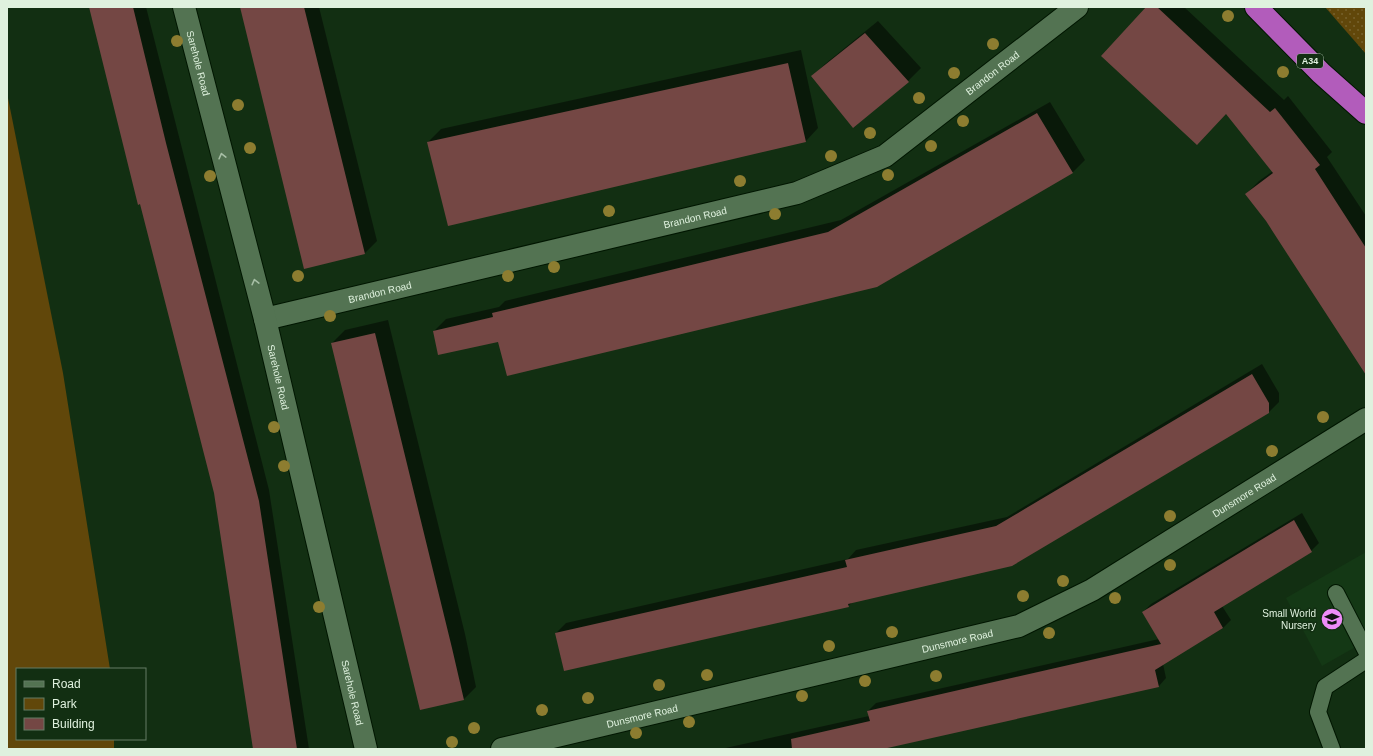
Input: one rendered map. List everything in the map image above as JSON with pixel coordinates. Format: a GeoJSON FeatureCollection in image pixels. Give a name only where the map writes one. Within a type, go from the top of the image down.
{"type":"FeatureCollection","features":[{"type":"Feature","properties":{"kind":"highway","name":"A34"},"geometry":{"type":"LineString","coordinates":[[1256,7],[1321,72],[1366,113]]}},
{"type":"Feature","properties":{"kind":"street","name":"Sarehole Road"},"geometry":{"type":"LineString","coordinates":[[184,7],[265,319],[366,749]]}},
{"type":"Feature","properties":{"kind":"street","name":"Brandon Road"},"geometry":{"type":"LineString","coordinates":[[265,319],[797,193],[886,156],[1077,7]]}},
{"type":"Feature","properties":{"kind":"street","name":"Dunsmore Road"},"geometry":{"type":"LineString","coordinates":[[502,749],[1019,626],[1092,590],[1366,419]]}},
{"type":"Feature","properties":{"kind":"lane"},"geometry":{"type":"LineString","coordinates":[[1336,593],[1366,652]]}},
{"type":"Feature","properties":{"kind":"lane"},"geometry":{"type":"LineString","coordinates":[[1332,749],[1318,712],[1325,687],[1366,660]]}},
{"type":"Feature","properties":{"kind":"shaded area","name":"Small World Nursery"},"geometry":{"type":"Polygon","coordinates":[[[1366,552],[1366,641],[1322,666],[1286,598],[1366,552]]]}},
{"type":"Feature","properties":{"kind":"green space"},"geometry":{"type":"Polygon","coordinates":[[[1325,7],[1366,7],[1366,54],[1325,7]]]}},
{"type":"Feature","properties":{"kind":"green space"},"geometry":{"type":"Polygon","coordinates":[[[7,93],[63,373],[110,668],[16,668],[16,740],[114,740],[114,749],[7,749],[7,93]]]}},
{"type":"Feature","properties":{"kind":"building"},"geometry":{"type":"Polygon","coordinates":[[[89,7],[133,7],[166,143],[259,501],[297,749],[253,749],[214,493],[140,204],[138,205],[89,7]]]}},
{"type":"Feature","properties":{"kind":"building"},"geometry":{"type":"Polygon","coordinates":[[[240,7],[304,7],[365,254],[304,269],[240,7]]]}},
{"type":"Feature","properties":{"kind":"building"},"geometry":{"type":"Polygon","coordinates":[[[1146,7],[1157,7],[1270,112],[1275,108],[1320,165],[1315,169],[1366,248],[1366,375],[1266,221],[1245,194],[1273,173],[1226,114],[1197,145],[1101,56],[1146,7]]]}},
{"type":"Feature","properties":{"kind":"building"},"geometry":{"type":"Polygon","coordinates":[[[865,33],[909,82],[853,128],[811,76],[865,33]]]}},
{"type":"Feature","properties":{"kind":"building"},"geometry":{"type":"Polygon","coordinates":[[[788,63],[806,142],[448,226],[427,142],[788,63]]]}},
{"type":"Feature","properties":{"kind":"building"},"geometry":{"type":"Polygon","coordinates":[[[1037,113],[1073,173],[877,287],[507,376],[498,342],[438,355],[433,331],[493,317],[492,313],[828,232],[1037,113]]]}},
{"type":"Feature","properties":{"kind":"building"},"geometry":{"type":"Polygon","coordinates":[[[375,333],[464,700],[420,710],[331,343],[375,333]]]}},
{"type":"Feature","properties":{"kind":"building"},"geometry":{"type":"Polygon","coordinates":[[[1252,374],[1269,403],[1269,413],[1012,566],[848,604],[849,607],[564,671],[555,633],[847,567],[845,560],[996,526],[1252,374]]]}},
{"type":"Feature","properties":{"kind":"building"},"geometry":{"type":"Polygon","coordinates":[[[1294,520],[1312,552],[1214,612],[1223,628],[1155,670],[1159,687],[883,749],[792,749],[791,739],[870,721],[867,711],[1161,644],[1142,612],[1294,520]]]}},
{"type":"Feature","properties":{"kind":"place","name":"Small World Nursery"},"geometry":{"type":"Point","coordinates":[1332,619]}}]}
